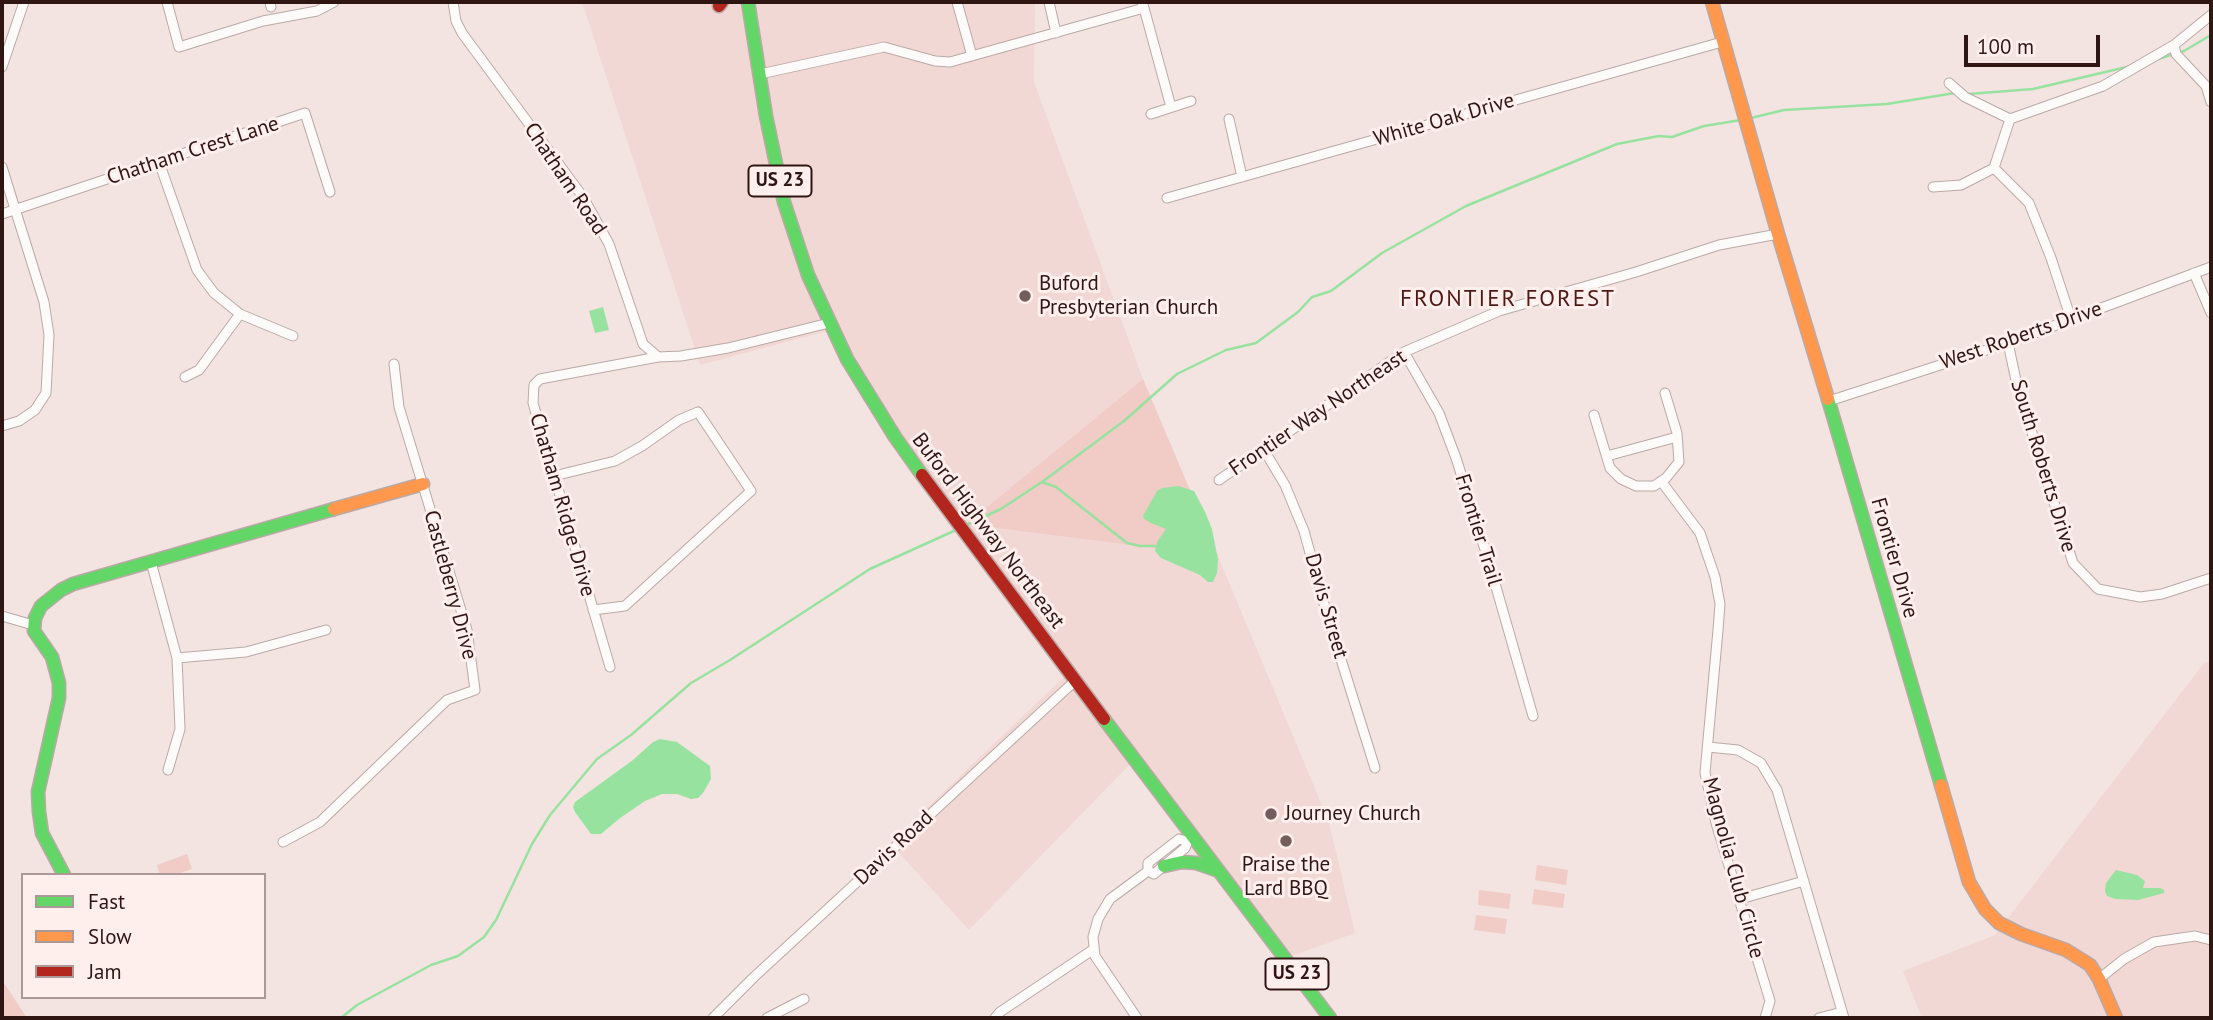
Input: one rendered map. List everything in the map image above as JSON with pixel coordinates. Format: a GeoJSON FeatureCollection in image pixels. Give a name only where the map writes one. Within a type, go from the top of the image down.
{"type":"FeatureCollection","features":[{"type":"Feature","properties":{"kind":"street"},"geometry":{"type":"LineString","coordinates":[[2,67],[24,2]]}},
{"type":"Feature","properties":{"kind":"street"},"geometry":{"type":"LineString","coordinates":[[167,2],[178,47],[263,21],[317,11],[334,2]]}},
{"type":"Feature","properties":{"kind":"street","name":"Chatham Road"},"geometry":{"type":"LineString","coordinates":[[453,2],[456,21],[462,33],[583,197],[609,244],[643,344],[658,357]]}},
{"type":"Feature","properties":{"kind":"street","name":"Buford Highway Northeast"},"geometry":{"type":"LineString","coordinates":[[748,2],[784,202],[808,275],[847,359],[895,437],[946,510],[1076,680],[1190,839],[1219,871],[1330,1018]]}},
{"type":"Feature","properties":{"kind":"street"},"geometry":{"type":"LineString","coordinates":[[957,2],[972,56]]}},
{"type":"Feature","properties":{"kind":"street"},"geometry":{"type":"LineString","coordinates":[[1049,2],[1056,33]]}},
{"type":"Feature","properties":{"kind":"street","name":"Frontier Drive"},"geometry":{"type":"LineString","coordinates":[[1716,3],[1722,42],[1969,882],[1984,909],[1999,923],[2066,950],[2090,965],[2116,1018]]}},
{"type":"Feature","properties":{"kind":"street"},"geometry":{"type":"LineString","coordinates":[[760,75],[884,47],[935,61],[950,62],[1056,33],[1143,5],[1171,107]]}},
{"type":"Feature","properties":{"kind":"street"},"geometry":{"type":"LineString","coordinates":[[1949,83],[1965,97],[2010,119],[2103,86],[2174,45],[2211,15]]}},
{"type":"Feature","properties":{"kind":"street","name":"White Oak Drive"},"geometry":{"type":"LineString","coordinates":[[1167,198],[1722,42]]}},
{"type":"Feature","properties":{"kind":"street"},"geometry":{"type":"LineString","coordinates":[[2174,45],[2176,54],[2206,86],[2211,102]]}},
{"type":"Feature","properties":{"kind":"street"},"geometry":{"type":"LineString","coordinates":[[1151,114],[1191,101]]}},
{"type":"Feature","properties":{"kind":"street","name":"Chatham Crest Lane"},"geometry":{"type":"LineString","coordinates":[[2,214],[305,113],[330,192]]}},
{"type":"Feature","properties":{"kind":"street"},"geometry":{"type":"LineString","coordinates":[[1230,119],[1242,177]]}},
{"type":"Feature","properties":{"kind":"street"},"geometry":{"type":"LineString","coordinates":[[1933,187],[1962,185],[1994,168],[2010,119]]}},
{"type":"Feature","properties":{"kind":"street"},"geometry":{"type":"LineString","coordinates":[[159,162],[197,271],[214,293],[240,314],[293,336]]}},
{"type":"Feature","properties":{"kind":"street"},"geometry":{"type":"LineString","coordinates":[[2,167],[44,302],[49,335],[46,393],[35,410],[19,421],[2,426]]}},
{"type":"Feature","properties":{"kind":"street"},"geometry":{"type":"LineString","coordinates":[[1994,168],[2029,203],[2071,319]]}},
{"type":"Feature","properties":{"kind":"street","name":"Frontier Way Northeast"},"geometry":{"type":"LineString","coordinates":[[1219,480],[1404,352],[1499,311],[1719,245],[1778,234]]}},
{"type":"Feature","properties":{"kind":"street","name":"West Roberts Drive"},"geometry":{"type":"LineString","coordinates":[[1829,401],[2008,343],[2211,267]]}},
{"type":"Feature","properties":{"kind":"street"},"geometry":{"type":"LineString","coordinates":[[2194,274],[2211,313]]}},
{"type":"Feature","properties":{"kind":"street"},"geometry":{"type":"LineString","coordinates":[[185,377],[199,370],[240,314]]}},
{"type":"Feature","properties":{"kind":"street"},"geometry":{"type":"LineString","coordinates":[[658,357],[728,348],[829,323]]}},
{"type":"Feature","properties":{"kind":"street","name":"South Roberts Drive"},"geometry":{"type":"LineString","coordinates":[[2008,343],[2017,386],[2073,563],[2098,589],[2140,597],[2161,594],[2211,578]]}},
{"type":"Feature","properties":{"kind":"street","name":"Frontier Trail"},"geometry":{"type":"LineString","coordinates":[[1404,352],[1439,413],[1456,458],[1533,716]]}},
{"type":"Feature","properties":{"kind":"street","name":"Chatham Ridge Drive"},"geometry":{"type":"LineString","coordinates":[[610,667],[533,403],[534,385],[540,379],[658,357]]}},
{"type":"Feature","properties":{"kind":"street","name":"Castleberry Drive"},"geometry":{"type":"LineString","coordinates":[[283,842],[320,822],[447,700],[475,690],[467,630],[398,407],[394,364]]}},
{"type":"Feature","properties":{"kind":"street"},"geometry":{"type":"LineString","coordinates":[[1594,415],[1611,468],[1621,479],[1636,486],[1654,486],[1679,462],[1677,437],[1665,394]]}},
{"type":"Feature","properties":{"kind":"street"},"geometry":{"type":"LineString","coordinates":[[554,477],[615,461],[679,420],[698,412],[751,491],[625,606],[593,610]]}},
{"type":"Feature","properties":{"kind":"street"},"geometry":{"type":"LineString","coordinates":[[1607,456],[1677,437]]}},
{"type":"Feature","properties":{"kind":"street","name":"Davis Street"},"geometry":{"type":"LineString","coordinates":[[1264,450],[1285,485],[1304,531],[1375,768]]}},
{"type":"Feature","properties":{"kind":"street"},"geometry":{"type":"LineString","coordinates":[[1661,481],[1700,533],[1716,577],[1719,617],[1708,747]]}},
{"type":"Feature","properties":{"kind":"street"},"geometry":{"type":"LineString","coordinates":[[63,873],[43,833],[38,801],[59,698],[56,665],[37,637],[33,625],[41,606],[61,590],[99,576],[423,484]]}},
{"type":"Feature","properties":{"kind":"street"},"geometry":{"type":"LineString","coordinates":[[151,562],[177,657],[180,729],[168,770]]}},
{"type":"Feature","properties":{"kind":"street"},"geometry":{"type":"LineString","coordinates":[[2,616],[33,625]]}},
{"type":"Feature","properties":{"kind":"street"},"geometry":{"type":"LineString","coordinates":[[177,657],[246,652],[326,630]]}},
{"type":"Feature","properties":{"kind":"street","name":"Davis Road"},"geometry":{"type":"LineString","coordinates":[[713,1018],[1076,680]]}},
{"type":"Feature","properties":{"kind":"street","name":"Magnolia Club Circle"},"geometry":{"type":"LineString","coordinates":[[1765,1018],[1770,1001],[1716,823],[1705,773],[1708,747],[1738,750],[1761,763],[1777,790],[1843,1015]]}},
{"type":"Feature","properties":{"kind":"street"},"geometry":{"type":"LineString","coordinates":[[1179,839],[1190,839],[1185,848],[1154,874],[1148,871],[1148,863],[1179,839]]}},
{"type":"Feature","properties":{"kind":"street"},"geometry":{"type":"LineString","coordinates":[[1164,866],[1182,862],[1196,863],[1219,871]]}},
{"type":"Feature","properties":{"kind":"street"},"geometry":{"type":"LineString","coordinates":[[1136,1018],[1095,956],[1093,937],[1098,919],[1110,900],[1148,871]]}},
{"type":"Feature","properties":{"kind":"street"},"geometry":{"type":"LineString","coordinates":[[1740,899],[1804,881]]}},
{"type":"Feature","properties":{"kind":"street"},"geometry":{"type":"LineString","coordinates":[[2099,979],[2124,959],[2154,942],[2195,936],[2211,940]]}},
{"type":"Feature","properties":{"kind":"street"},"geometry":{"type":"LineString","coordinates":[[995,1018],[999,1012],[1094,949]]}},
{"type":"Feature","properties":{"kind":"street"},"geometry":{"type":"LineString","coordinates":[[767,1018],[804,999]]}},
{"type":"Feature","properties":{"kind":"street"},"geometry":{"type":"LineString","coordinates":[[1819,1018],[1843,1015]]}},
{"type":"Feature","properties":{"kind":"shaded area"},"geometry":{"type":"Polygon","coordinates":[[[582,2],[1035,2],[1034,82],[1143,379],[967,523],[1218,556],[1329,822],[1355,933],[1284,959],[1133,761],[969,930],[890,843],[1067,674],[966,524],[881,423],[831,330],[700,365],[582,2]]]}},
{"type":"Feature","properties":{"kind":"shaded area"},"geometry":{"type":"Polygon","coordinates":[[[603,307],[609,330],[595,333],[589,311],[603,307]]]}},
{"type":"Feature","properties":{"kind":"shaded area"},"geometry":{"type":"Polygon","coordinates":[[[1143,379],[1218,556],[966,524],[1143,379]]]}},
{"type":"Feature","properties":{"kind":"shaded area"},"geometry":{"type":"Polygon","coordinates":[[[1178,486],[1194,491],[1212,529],[1218,560],[1213,582],[1161,558],[1155,551],[1157,542],[1166,529],[1151,523],[1143,516],[1157,491],[1178,486]]]}},
{"type":"Feature","properties":{"kind":"shaded area"},"geometry":{"type":"Polygon","coordinates":[[[2211,661],[2211,1018],[1922,1018],[1903,971],[1995,935],[2204,663],[2211,661]]]}},
{"type":"Feature","properties":{"kind":"shaded area"},"geometry":{"type":"Polygon","coordinates":[[[660,739],[677,742],[710,766],[711,779],[703,793],[698,798],[691,799],[677,794],[662,794],[645,801],[601,834],[591,834],[575,812],[575,802],[660,739]]]}},
{"type":"Feature","properties":{"kind":"shaded area"},"geometry":{"type":"Polygon","coordinates":[[[187,854],[192,869],[180,873],[159,873],[157,865],[187,854]]]}},
{"type":"Feature","properties":{"kind":"shaded area"},"geometry":{"type":"Polygon","coordinates":[[[1537,865],[1568,870],[1566,885],[1535,880],[1537,865]]]}},
{"type":"Feature","properties":{"kind":"shaded area"},"geometry":{"type":"Polygon","coordinates":[[[2116,870],[2137,875],[2145,881],[2143,888],[2160,888],[2164,893],[2138,900],[2107,896],[2106,883],[2116,870]]]}},
{"type":"Feature","properties":{"kind":"shaded area"},"geometry":{"type":"Polygon","coordinates":[[[1534,889],[1565,894],[1563,908],[1532,904],[1534,889]]]}},
{"type":"Feature","properties":{"kind":"shaded area"},"geometry":{"type":"Polygon","coordinates":[[[1479,890],[1511,894],[1509,909],[1478,905],[1479,890]]]}},
{"type":"Feature","properties":{"kind":"shaded area"},"geometry":{"type":"Polygon","coordinates":[[[1476,915],[1507,919],[1505,934],[1474,930],[1476,915]]]}},
{"type":"Feature","properties":{"kind":"shaded area"},"geometry":{"type":"Polygon","coordinates":[[[2,980],[27,1018],[2,1018],[2,980]]]}},
{"type":"Feature","properties":{"kind":"waterway"},"geometry":{"type":"LineString","coordinates":[[2158,59],[2184,51],[2211,35]]}},
{"type":"Feature","properties":{"kind":"waterway"},"geometry":{"type":"LineString","coordinates":[[1969,94],[2033,89],[2131,66]]}},
{"type":"Feature","properties":{"kind":"waterway"},"geometry":{"type":"LineString","coordinates":[[1751,118],[1784,110],[1887,104],[1955,93]]}},
{"type":"Feature","properties":{"kind":"waterway"},"geometry":{"type":"LineString","coordinates":[[966,525],[1001,509],[1042,482],[1124,421],[1177,374],[1226,350],[1256,343],[1298,312],[1312,297],[1331,291],[1382,253],[1466,206],[1617,144],[1659,136],[1672,137],[1704,126],[1741,120]]}},
{"type":"Feature","properties":{"kind":"waterway"},"geometry":{"type":"LineString","coordinates":[[1042,482],[1056,487],[1127,543],[1155,546]]}},
{"type":"Feature","properties":{"kind":"waterway"},"geometry":{"type":"LineString","coordinates":[[341,1018],[357,1005],[431,965],[458,956],[484,937],[496,920],[532,844],[550,815],[597,759],[631,735],[691,683],[870,569],[956,530]]}},
{"type":"Feature","properties":{"kind":"traffic: fast"},"geometry":{"type":"LineString","coordinates":[[748,2],[766,116],[784,202],[808,275],[847,359],[922,475]]}},
{"type":"Feature","properties":{"kind":"traffic: fast"},"geometry":{"type":"LineString","coordinates":[[1828,399],[1941,785]]}},
{"type":"Feature","properties":{"kind":"traffic: fast"},"geometry":{"type":"LineString","coordinates":[[63,873],[42,833],[39,812],[38,792],[59,698],[59,683],[52,657],[34,631],[35,618],[41,606],[73,584],[334,509]]}},
{"type":"Feature","properties":{"kind":"traffic: fast"},"geometry":{"type":"LineString","coordinates":[[1104,719],[1330,1018]]}},
{"type":"Feature","properties":{"kind":"traffic: fast"},"geometry":{"type":"LineString","coordinates":[[1164,866],[1182,862],[1196,863],[1219,871]]}},
{"type":"Feature","properties":{"kind":"traffic: slow"},"geometry":{"type":"LineString","coordinates":[[1712,2],[1828,399]]}},
{"type":"Feature","properties":{"kind":"traffic: slow"},"geometry":{"type":"LineString","coordinates":[[334,509],[423,484]]}},
{"type":"Feature","properties":{"kind":"traffic: slow"},"geometry":{"type":"LineString","coordinates":[[1941,785],[1969,882],[1985,909],[1999,923],[2066,950],[2090,965],[2116,1018]]}},
{"type":"Feature","properties":{"kind":"traffic: jam"},"geometry":{"type":"LineString","coordinates":[[719,6],[722,2]]}},
{"type":"Feature","properties":{"kind":"traffic: jam"},"geometry":{"type":"LineString","coordinates":[[922,475],[1104,719]]}},
{"type":"Feature","properties":{"kind":"place","name":"Buford Presbyterian Church"},"geometry":{"type":"Point","coordinates":[1025,296]}},
{"type":"Feature","properties":{"kind":"place","name":"Journey Church"},"geometry":{"type":"Point","coordinates":[1271,814]}},
{"type":"Feature","properties":{"kind":"place","name":"Praise the Lard BBQ"},"geometry":{"type":"Point","coordinates":[1286,841]}},
{"type":"Feature","properties":{"kind":"district","name":"FRONTIER FOREST"},"geometry":{"type":"Point","coordinates":[1508,299]}}]}
